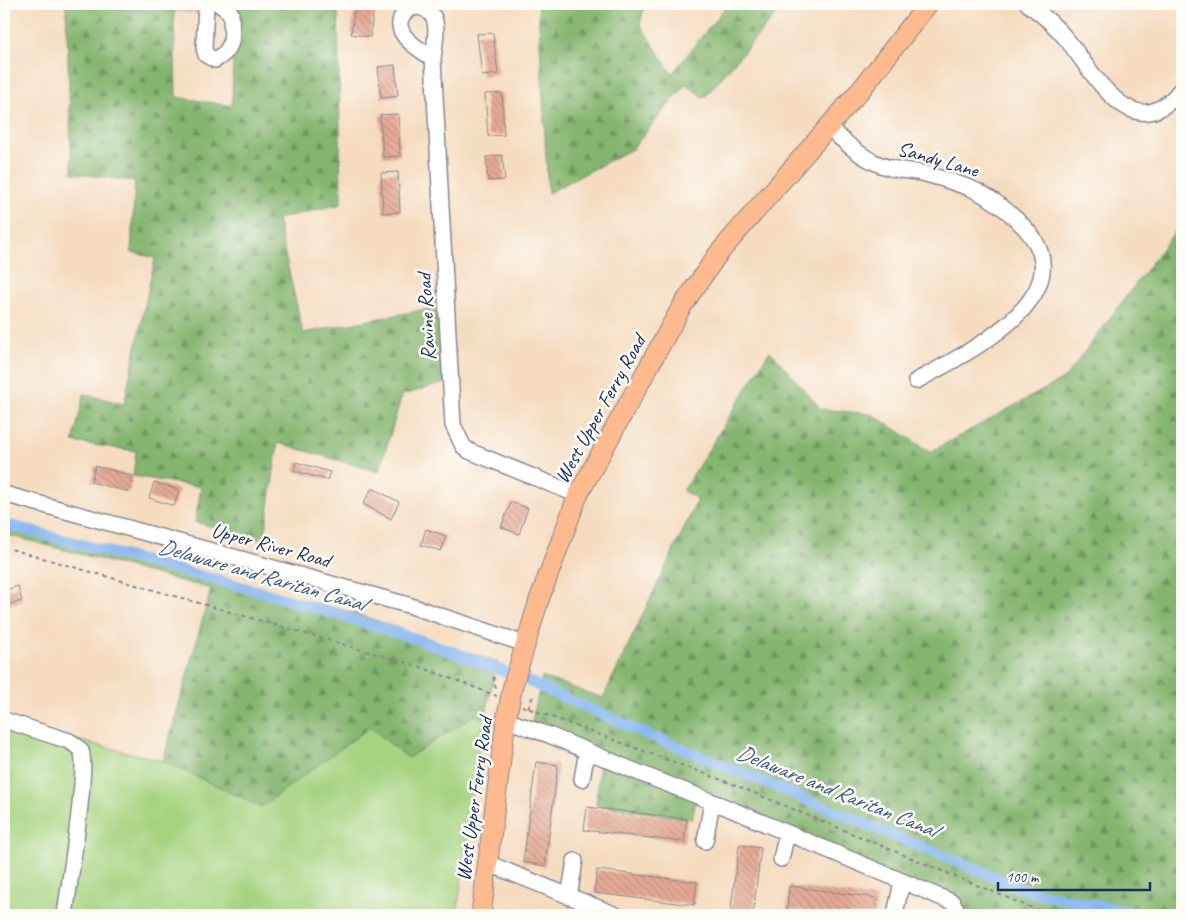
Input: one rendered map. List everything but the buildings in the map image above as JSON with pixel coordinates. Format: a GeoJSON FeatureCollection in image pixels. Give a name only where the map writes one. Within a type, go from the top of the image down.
{"type":"FeatureCollection","features":[{"type":"Feature","properties":{"kind":"main road","name":"West Upper Ferry Road"},"geometry":{"type":"LineString","coordinates":[[481,915],[506,720],[513,685],[539,600],[578,495],[681,308],[702,276],[718,254],[829,128],[928,4]]}},
{"type":"Feature","properties":{"kind":"street"},"geometry":{"type":"LineString","coordinates":[[206,4],[204,48],[206,55],[215,60],[225,54],[231,46],[231,13],[219,4]]}},
{"type":"Feature","properties":{"kind":"street"},"geometry":{"type":"LineString","coordinates":[[1028,4],[1055,26],[1107,92],[1120,104],[1129,109],[1139,112],[1150,112],[1159,109],[1167,104],[1182,88]]}},
{"type":"Feature","properties":{"kind":"street","name":"Ravine Road"},"geometry":{"type":"LineString","coordinates":[[434,59],[453,425],[463,446],[469,451],[578,495]]}},
{"type":"Feature","properties":{"kind":"street","name":"Sandy Lane"},"geometry":{"type":"LineString","coordinates":[[829,128],[862,155],[875,163],[889,168],[947,180],[985,196],[1017,219],[1030,233],[1041,254],[1041,277],[1037,288],[1013,320],[981,345],[916,381]]}},
{"type":"Feature","properties":{"kind":"street","name":"Upper River Road"},"geometry":{"type":"LineString","coordinates":[[4,494],[408,605],[525,644]]}},
{"type":"Feature","properties":{"kind":"street"},"geometry":{"type":"LineString","coordinates":[[4,720],[69,741],[77,746],[81,752],[82,779],[65,915]]}},
{"type":"Feature","properties":{"kind":"street"},"geometry":{"type":"LineString","coordinates":[[506,720],[712,802],[952,902],[960,915]]}},
{"type":"Feature","properties":{"kind":"street"},"geometry":{"type":"LineString","coordinates":[[582,779],[587,751]]}},
{"type":"Feature","properties":{"kind":"street"},"geometry":{"type":"LineString","coordinates":[[705,841],[712,802]]}},
{"type":"Feature","properties":{"kind":"street"},"geometry":{"type":"LineString","coordinates":[[781,859],[787,833]]}},
{"type":"Feature","properties":{"kind":"street"},"geometry":{"type":"LineString","coordinates":[[569,897],[574,861]]}},
{"type":"Feature","properties":{"kind":"street"},"geometry":{"type":"LineString","coordinates":[[487,863],[616,915]]}},
{"type":"Feature","properties":{"kind":"street"},"geometry":{"type":"LineString","coordinates":[[895,914],[902,882]]}},
{"type":"Feature","properties":{"kind":"path"},"geometry":{"type":"LineString","coordinates":[[4,548],[418,666],[495,695],[497,689],[494,684],[494,678]]}},
{"type":"Feature","properties":{"kind":"path"},"geometry":{"type":"LineString","coordinates":[[534,694],[528,708],[730,784],[1049,915]]}},
{"type":"Feature","properties":{"kind":"shaded area"},"geometry":{"type":"Polygon","coordinates":[[[19,4],[223,4],[223,15],[19,4]]]}},
{"type":"Feature","properties":{"kind":"green space"},"geometry":{"type":"Polygon","coordinates":[[[234,4],[338,4],[341,204],[277,219],[303,333],[443,306],[444,383],[402,395],[379,472],[278,443],[264,541],[195,522],[201,487],[133,476],[136,451],[73,442],[84,394],[124,404],[155,258],[131,252],[135,181],[72,173],[66,6],[174,11],[176,97],[232,106],[234,4]]]}},
{"type":"Feature","properties":{"kind":"green space"},"geometry":{"type":"Polygon","coordinates":[[[538,4],[645,4],[640,24],[672,74],[728,4],[785,4],[704,98],[686,84],[632,149],[548,193],[538,4]]]}},
{"type":"Feature","properties":{"kind":"green space"},"geometry":{"type":"Polygon","coordinates":[[[1182,222],[1182,915],[976,915],[697,797],[692,819],[596,805],[600,759],[529,735],[542,677],[603,698],[698,499],[683,491],[770,351],[821,409],[872,414],[930,452],[1065,378],[1182,222]]]}},
{"type":"Feature","properties":{"kind":"green space"},"geometry":{"type":"Polygon","coordinates":[[[4,519],[357,614],[497,662],[485,719],[475,715],[408,758],[370,727],[261,807],[163,761],[211,589],[4,534],[4,519]]]}},
{"type":"Feature","properties":{"kind":"green space"},"geometry":{"type":"Polygon","coordinates":[[[475,715],[485,719],[479,747],[457,915],[4,915],[4,722],[163,761],[261,807],[370,727],[408,758],[475,715]]]}},
{"type":"Feature","properties":{"kind":"waterway","name":"Delaware and Raritan Canal"},"geometry":{"type":"LineString","coordinates":[[4,524],[265,593],[420,640],[506,672]]}},
{"type":"Feature","properties":{"kind":"waterway","name":"Delaware and Raritan Canal"},"geometry":{"type":"LineString","coordinates":[[525,680],[637,730],[1031,892],[1142,915]]}}]}
